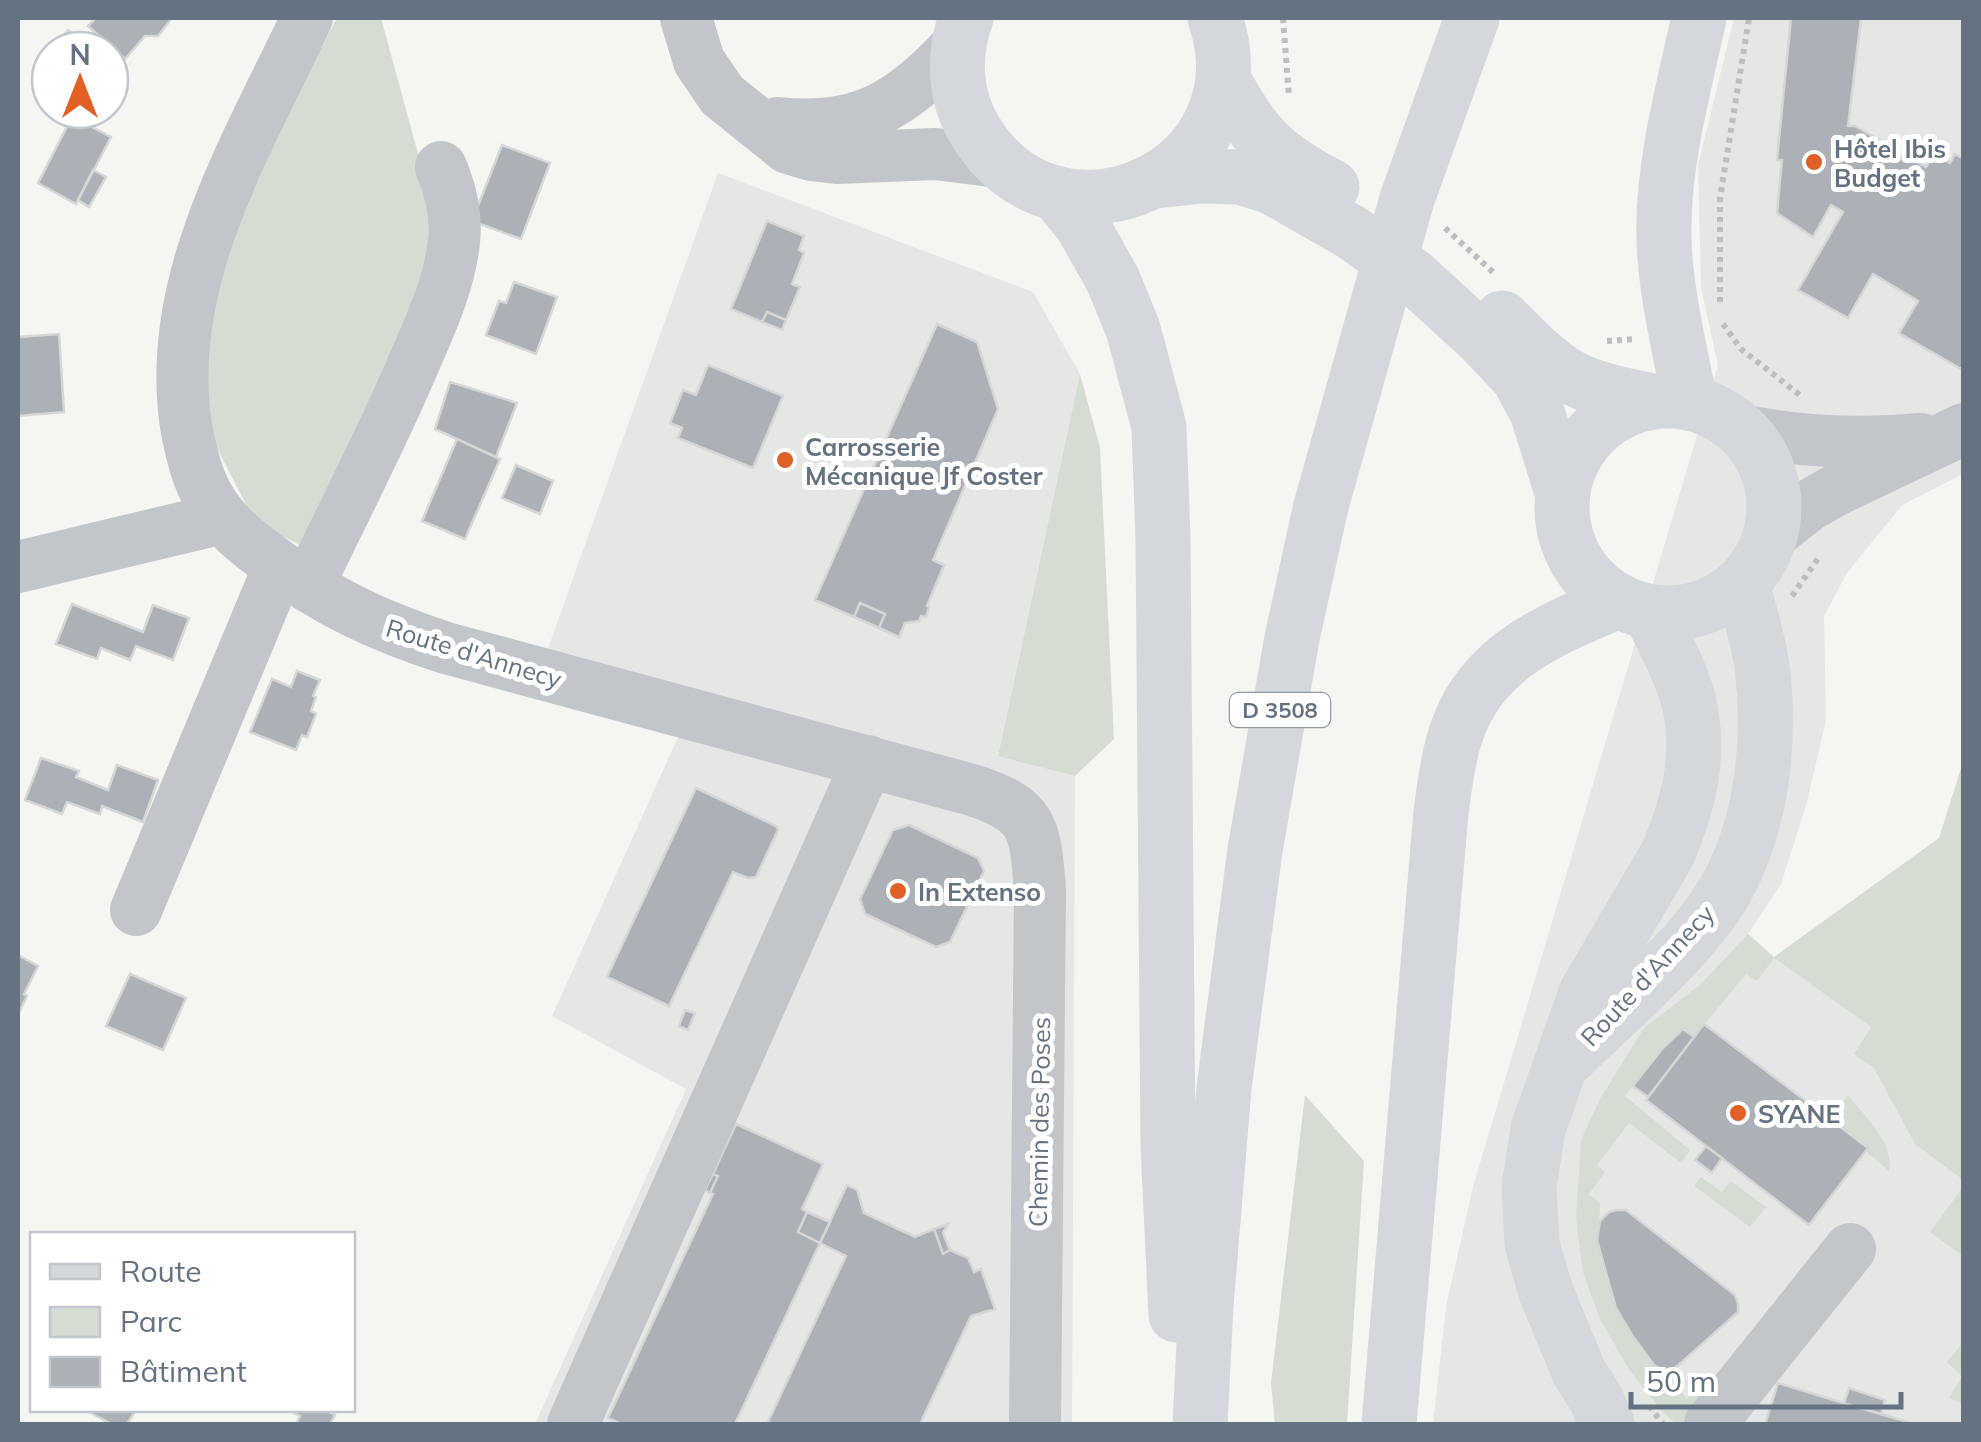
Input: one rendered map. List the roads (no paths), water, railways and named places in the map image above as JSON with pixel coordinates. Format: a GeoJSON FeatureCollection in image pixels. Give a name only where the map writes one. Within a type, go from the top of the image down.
{"type":"FeatureCollection","features":[{"type":"Feature","properties":{"kind":"main road","name":"D 3508"},"geometry":{"type":"LineString","coordinates":[[1200,1424],[1224,1088],[1255,850],[1292,638],[1320,510],[1402,217],[1472,18]]}},
{"type":"Feature","properties":{"kind":"main road"},"geometry":{"type":"LineString","coordinates":[[1672,402],[1702,332],[1666,267],[1664,201],[1698,18]]}},
{"type":"Feature","properties":{"kind":"main road"},"geometry":{"type":"LineString","coordinates":[[962,31],[957,71],[965,108],[982,143],[1016,176],[1056,194],[1081,198],[1132,192],[1182,163],[1202,138],[1216,110],[1222,37]]}},
{"type":"Feature","properties":{"kind":"main road"},"geometry":{"type":"LineString","coordinates":[[1222,37],[1241,113],[1259,137],[1356,217]]}},
{"type":"Feature","properties":{"kind":"main road"},"geometry":{"type":"LineString","coordinates":[[1156,181],[1240,176],[1404,230],[1457,270],[1536,412],[1562,492]]}},
{"type":"Feature","properties":{"kind":"main road"},"geometry":{"type":"LineString","coordinates":[[1056,194],[1082,225],[1113,280],[1132,329],[1159,427],[1168,1145],[1181,1424]]}},
{"type":"Feature","properties":{"kind":"main road"},"geometry":{"type":"LineString","coordinates":[[1390,1424],[1441,812],[1459,726],[1474,696],[1492,674],[1535,639],[1557,627],[1634,607],[1683,612],[1714,603],[1742,584],[1760,562],[1771,535],[1775,507],[1771,478],[1760,452],[1742,430],[1718,413],[1606,390],[1569,376],[1532,348],[1487,323]]}},
{"type":"Feature","properties":{"kind":"main road"},"geometry":{"type":"LineString","coordinates":[[1634,607],[1592,582],[1573,556],[1562,525],[1562,492],[1569,466],[1583,442],[1602,423],[1626,408],[1672,402]]}},
{"type":"Feature","properties":{"kind":"main road","name":"Route d'Annecy"},"geometry":{"type":"LineString","coordinates":[[1558,1070],[1693,933],[1714,906],[1748,836],[1761,773],[1766,710],[1761,660],[1742,584]]}},
{"type":"Feature","properties":{"kind":"main road","name":"Route d'Annecy"},"geometry":{"type":"LineString","coordinates":[[1611,1415],[1580,1372],[1546,1292],[1532,1244],[1529,1188],[1538,1129],[1586,993],[1668,853],[1692,779],[1695,758],[1688,698],[1679,673],[1634,607]]}},
{"type":"Feature","properties":{"kind":"street","name":"Route d'Annecy"},"geometry":{"type":"LineString","coordinates":[[307,18],[217,212],[190,294],[184,334],[184,412],[199,475],[222,518],[242,539],[294,576],[365,618],[446,648],[993,797],[1020,812],[1028,822]]}},
{"type":"Feature","properties":{"kind":"street"},"geometry":{"type":"LineString","coordinates":[[686,18],[707,75],[722,94],[788,148],[811,156],[935,154],[999,162]]}},
{"type":"Feature","properties":{"kind":"street"},"geometry":{"type":"LineString","coordinates":[[748,114],[796,125],[858,119],[905,94],[932,73],[962,31]]}},
{"type":"Feature","properties":{"kind":"street"},"geometry":{"type":"LineString","coordinates":[[136,910],[294,576],[395,408],[428,332],[449,270],[454,224],[448,186],[440,168]]}},
{"type":"Feature","properties":{"kind":"street"},"geometry":{"type":"LineString","coordinates":[[1742,430],[1824,442],[1885,442],[1958,432]]}},
{"type":"Feature","properties":{"kind":"street"},"geometry":{"type":"LineString","coordinates":[[1771,535],[1836,490],[1958,432]]}},
{"type":"Feature","properties":{"kind":"street"},"geometry":{"type":"LineString","coordinates":[[18,567],[222,518]]}},
{"type":"Feature","properties":{"kind":"street"},"geometry":{"type":"LineString","coordinates":[[573,1424],[868,761]]}},
{"type":"Feature","properties":{"kind":"street","name":"Chemin des Poses"},"geometry":{"type":"LineString","coordinates":[[1028,822],[1038,860],[1041,927],[1035,1424]]}},
{"type":"Feature","properties":{"kind":"street"},"geometry":{"type":"LineString","coordinates":[[1710,1424],[1850,1250]]}},
{"type":"Feature","properties":{"kind":"place","name":"Hôtel Ibis Budget"},"geometry":{"type":"Point","coordinates":[1814,162]}},
{"type":"Feature","properties":{"kind":"place","name":"Carrosserie Mécanique Jf Coster"},"geometry":{"type":"Point","coordinates":[785,460]}},
{"type":"Feature","properties":{"kind":"place","name":"In Extenso"},"geometry":{"type":"Point","coordinates":[898,891]}},
{"type":"Feature","properties":{"kind":"place","name":"SYANE"},"geometry":{"type":"Point","coordinates":[1738,1113]}}]}
